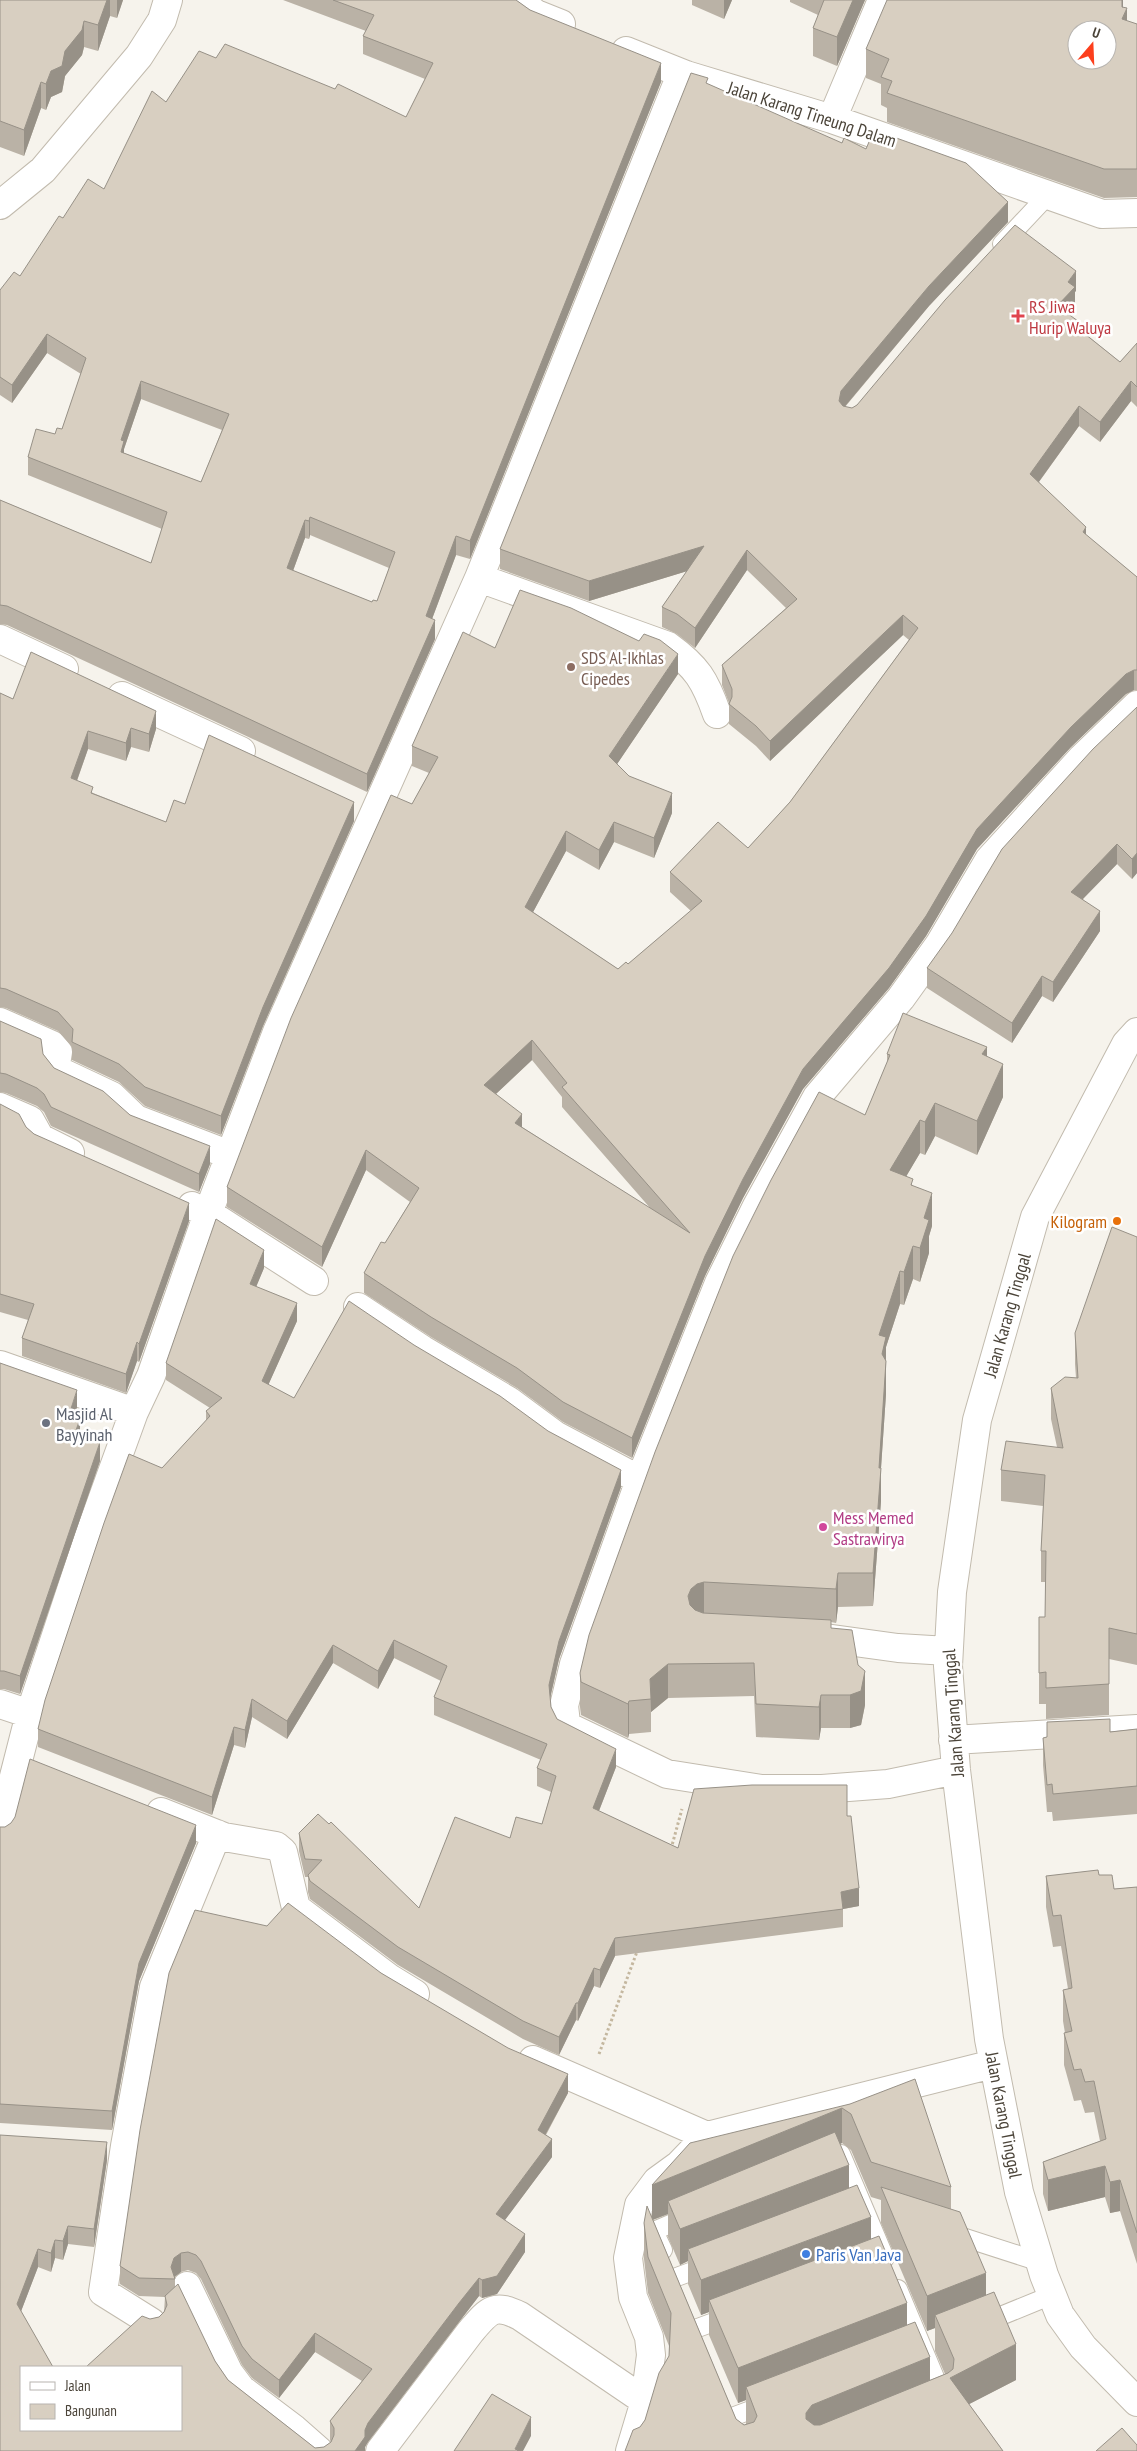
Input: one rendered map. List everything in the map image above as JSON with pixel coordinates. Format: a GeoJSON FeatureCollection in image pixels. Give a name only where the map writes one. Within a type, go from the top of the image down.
{"type":"FeatureCollection","features":[{"type":"Feature","properties":{"kind":"street"},"geometry":{"type":"LineString","coordinates":[[0,205],[43,170],[139,56],[162,20],[168,0]]}},
{"type":"Feature","properties":{"kind":"street"},"geometry":{"type":"LineString","coordinates":[[517,0],[536,14],[580,32]]}},
{"type":"Feature","properties":{"kind":"street"},"geometry":{"type":"LineString","coordinates":[[832,119],[882,0]]}},
{"type":"Feature","properties":{"kind":"street","name":"Jalan Karang Tineung Dalam"},"geometry":{"type":"LineString","coordinates":[[607,43],[686,75],[832,119],[1102,214],[1137,213]]}},
{"type":"Feature","properties":{"kind":"street"},"geometry":{"type":"LineString","coordinates":[[0,1831],[29,1760],[30,1714],[89,1536],[134,1412],[151,1376],[208,1213],[277,1032],[376,814],[479,578],[672,96],[676,87],[686,75]]}},
{"type":"Feature","properties":{"kind":"street"},"geometry":{"type":"LineString","coordinates":[[479,578],[668,646],[682,656],[706,682],[717,714]]}},
{"type":"Feature","properties":{"kind":"street"},"geometry":{"type":"LineString","coordinates":[[0,639],[260,760]]}},
{"type":"Feature","properties":{"kind":"street"},"geometry":{"type":"LineString","coordinates":[[956,1770],[888,1784],[822,1789],[762,1789],[689,1779],[667,1774],[566,1723],[564,1706],[574,1664],[640,1480],[719,1283],[757,1206],[817,1097],[901,998],[939,945],[989,860],[1082,758],[1137,705]]}},
{"type":"Feature","properties":{"kind":"street"},"geometry":{"type":"LineString","coordinates":[[349,801],[376,814]]}},
{"type":"Feature","properties":{"kind":"street"},"geometry":{"type":"LineString","coordinates":[[0,1022],[52,1045],[58,1052],[56,1064],[61,1072],[112,1096],[136,1119],[230,1155]]}},
{"type":"Feature","properties":{"kind":"street","name":"Jalan Karang Tinggal"},"geometry":{"type":"LineString","coordinates":[[1134,2398],[1083,2347],[1060,2314],[1040,2262],[1019,2192],[993,2064],[956,1770],[948,1651],[952,1592],[977,1420],[1035,1217],[1126,1044],[1137,1032]]}},
{"type":"Feature","properties":{"kind":"street"},"geometry":{"type":"LineString","coordinates":[[0,1107],[30,1120],[40,1138],[95,1164]]}},
{"type":"Feature","properties":{"kind":"street"},"geometry":{"type":"LineString","coordinates":[[173,1198],[208,1213],[314,1281]]}},
{"type":"Feature","properties":{"kind":"street"},"geometry":{"type":"LineString","coordinates":[[358,1307],[424,1350],[509,1401],[555,1435],[640,1480]]}},
{"type":"Feature","properties":{"kind":"street"},"geometry":{"type":"LineString","coordinates":[[0,1365],[134,1412]]}},
{"type":"Feature","properties":{"kind":"street"},"geometry":{"type":"LineString","coordinates":[[794,1636],[833,1638],[898,1648],[948,1651]]}},
{"type":"Feature","properties":{"kind":"street"},"geometry":{"type":"LineString","coordinates":[[0,1704],[30,1714]]}},
{"type":"Feature","properties":{"kind":"street"},"geometry":{"type":"LineString","coordinates":[[953,1740],[1137,1729]]}},
{"type":"Feature","properties":{"kind":"street"},"geometry":{"type":"LineString","coordinates":[[137,1802],[217,1834],[276,1846],[283,1852],[296,1908],[389,1978],[440,2008]]}},
{"type":"Feature","properties":{"kind":"street"},"geometry":{"type":"LineString","coordinates":[[151,2322],[103,2292],[125,2146],[154,1987],[217,1834]]}},
{"type":"Feature","properties":{"kind":"street"},"geometry":{"type":"LineString","coordinates":[[508,2048],[706,2136]]}},
{"type":"Feature","properties":{"kind":"street"},"geometry":{"type":"LineString","coordinates":[[630,2451],[645,2401],[651,2355],[649,2337],[633,2297],[628,2258],[639,2205],[657,2181],[679,2165],[706,2136],[993,2064]]}},
{"type":"Feature","properties":{"kind":"street"},"geometry":{"type":"LineString","coordinates":[[96,2144],[125,2146]]}},
{"type":"Feature","properties":{"kind":"street"},"geometry":{"type":"LineString","coordinates":[[187,2286],[229,2373],[241,2389],[294,2429],[319,2451]]}},
{"type":"Feature","properties":{"kind":"street"},"geometry":{"type":"LineString","coordinates":[[380,2451],[471,2330],[484,2316],[496,2308],[504,2308],[520,2316],[645,2401]]}},
{"type":"Feature","properties":{"kind":"lane"},"geometry":{"type":"LineString","coordinates":[[989,257],[1048,195]]}},
{"type":"Feature","properties":{"kind":"lane"},"geometry":{"type":"LineString","coordinates":[[824,2161],[841,2154],[864,2206],[944,2399],[926,2406]]}},
{"type":"Feature","properties":{"kind":"lane"},"geometry":{"type":"LineString","coordinates":[[846,2213],[864,2206],[882,2212]]}},
{"type":"Feature","properties":{"kind":"lane"},"geometry":{"type":"LineString","coordinates":[[681,2295],[654,2231],[708,2209]]}},
{"type":"Feature","properties":{"kind":"lane"},"geometry":{"type":"LineString","coordinates":[[937,2229],[1040,2262]]}},
{"type":"Feature","properties":{"kind":"lane"},"geometry":{"type":"LineString","coordinates":[[674,2278],[728,2258]]}},
{"type":"Feature","properties":{"kind":"lane"},"geometry":{"type":"LineString","coordinates":[[867,2265],[885,2258]]}},
{"type":"Feature","properties":{"kind":"lane"},"geometry":{"type":"LineString","coordinates":[[965,2330],[1052,2295]]}},
{"type":"Feature","properties":{"kind":"lane"},"geometry":{"type":"LineString","coordinates":[[695,2329],[750,2309]]}},
{"type":"Feature","properties":{"kind":"lane"},"geometry":{"type":"LineString","coordinates":[[688,2312],[703,2347]]}},
{"type":"Feature","properties":{"kind":"lane"},"geometry":{"type":"LineString","coordinates":[[904,2353],[939,2340]]}},
{"type":"Feature","properties":{"kind":"lane"},"geometry":{"type":"LineString","coordinates":[[732,2417],[786,2397]]}},
{"type":"Feature","properties":{"kind":"lane"},"geometry":{"type":"LineString","coordinates":[[725,2400],[739,2434]]}},
{"type":"Feature","properties":{"kind":"path"},"geometry":{"type":"LineString","coordinates":[[671,1851],[689,1779]]}},
{"type":"Feature","properties":{"kind":"path"},"geometry":{"type":"LineString","coordinates":[[588,2084],[641,1941]]}},
{"type":"Feature","properties":{"kind":"building"},"geometry":{"type":"Polygon","coordinates":[[[0,0],[107,0],[98,25],[84,21],[82,30],[65,51],[62,66],[51,71],[46,84],[41,82],[24,130],[0,121],[0,0]]]}},
{"type":"Feature","properties":{"kind":"building"},"geometry":{"type":"Polygon","coordinates":[[[333,0],[516,0],[530,10],[661,63],[470,541],[456,536],[426,616],[435,620],[367,774],[7,606],[0,605],[0,500],[151,563],[167,512],[28,457],[36,429],[55,434],[57,428],[62,429],[86,358],[47,334],[12,385],[0,377],[0,290],[14,272],[20,276],[59,216],[63,218],[88,179],[104,189],[152,91],[166,102],[199,51],[216,58],[225,44],[335,89],[338,84],[406,117],[433,63],[363,36],[374,15],[333,0]],[[141,381],[121,440],[124,441],[121,452],[201,482],[229,414],[141,381]],[[310,517],[309,521],[305,520],[287,568],[372,602],[373,600],[377,601],[395,552],[310,517]]]}},
{"type":"Feature","properties":{"kind":"building"},"geometry":{"type":"Polygon","coordinates":[[[824,0],[853,0],[837,37],[813,28],[824,0]]]}},
{"type":"Feature","properties":{"kind":"building"},"geometry":{"type":"Polygon","coordinates":[[[887,0],[1122,0],[1122,7],[1127,8],[1122,19],[1137,24],[1137,169],[1104,169],[887,93],[892,81],[881,77],[889,59],[866,49],[887,0]]]}},
{"type":"Feature","properties":{"kind":"building"},"geometry":{"type":"Polygon","coordinates":[[[691,73],[708,78],[706,83],[842,143],[844,138],[866,149],[874,130],[966,163],[1008,202],[929,286],[841,391],[839,401],[843,406],[852,408],[857,405],[945,300],[1015,225],[1076,271],[1068,282],[1075,287],[1057,306],[1078,321],[1075,326],[1120,362],[1137,343],[1137,387],[1131,381],[1100,422],[1079,406],[1030,474],[1086,527],[1083,532],[1137,577],[1137,670],[1126,674],[1071,727],[977,829],[926,916],[889,968],[803,1069],[743,1179],[705,1256],[632,1438],[563,1402],[517,1368],[431,1317],[364,1273],[381,1242],[385,1243],[419,1188],[366,1150],[322,1247],[227,1187],[291,1018],[391,795],[412,804],[438,757],[412,746],[463,632],[495,648],[520,590],[571,608],[639,641],[644,634],[660,640],[678,654],[609,756],[629,776],[672,793],[654,838],[614,822],[599,850],[566,831],[525,907],[618,969],[626,962],[628,964],[702,901],[670,872],[718,822],[748,848],[790,802],[918,628],[903,615],[770,741],[756,726],[729,704],[732,697],[732,689],[722,665],[797,599],[747,550],[695,628],[677,614],[662,607],[704,546],[589,581],[500,549],[691,73]],[[532,1040],[484,1085],[522,1114],[515,1123],[690,1233],[562,1087],[567,1083],[532,1040]]]}},
{"type":"Feature","properties":{"kind":"building"},"geometry":{"type":"Polygon","coordinates":[[[31,652],[156,711],[149,734],[131,728],[126,743],[88,731],[71,778],[93,787],[91,793],[166,822],[174,800],[185,804],[209,735],[354,802],[263,1007],[221,1116],[145,1087],[119,1064],[72,1042],[73,1029],[58,1012],[0,988],[0,693],[13,699],[31,652]]]}},
{"type":"Feature","properties":{"kind":"building"},"geometry":{"type":"Polygon","coordinates":[[[1137,707],[1137,853],[1132,859],[1117,844],[1071,892],[1100,911],[1053,982],[1042,976],[1012,1023],[927,968],[952,933],[1002,849],[1093,749],[1137,707]]]}},
{"type":"Feature","properties":{"kind":"building"},"geometry":{"type":"Polygon","coordinates":[[[903,1013],[987,1047],[982,1054],[1003,1064],[977,1121],[935,1103],[925,1122],[920,1120],[890,1170],[913,1179],[911,1185],[932,1193],[924,1218],[929,1220],[920,1248],[913,1246],[904,1272],[900,1271],[879,1335],[886,1337],[882,1354],[886,1361],[879,1468],[881,1468],[873,1573],[838,1573],[836,1589],[704,1582],[697,1584],[691,1589],[688,1596],[690,1605],[695,1610],[703,1613],[831,1620],[831,1628],[852,1630],[858,1665],[865,1671],[861,1691],[850,1695],[821,1695],[819,1707],[756,1704],[754,1663],[668,1664],[650,1679],[651,1699],[629,1701],[628,1704],[581,1682],[580,1673],[589,1635],[655,1452],[733,1256],[771,1180],[819,1092],[865,1115],[890,1055],[887,1054],[903,1013]]]}},
{"type":"Feature","properties":{"kind":"building"},"geometry":{"type":"Polygon","coordinates":[[[0,1021],[41,1039],[43,1054],[54,1068],[103,1091],[130,1115],[210,1146],[199,1174],[51,1107],[44,1094],[37,1088],[0,1073],[0,1021]]]}},
{"type":"Feature","properties":{"kind":"building"},"geometry":{"type":"Polygon","coordinates":[[[0,1104],[19,1114],[26,1127],[34,1134],[189,1203],[139,1344],[137,1342],[126,1374],[22,1338],[34,1304],[0,1294],[0,1104]]]}},
{"type":"Feature","properties":{"kind":"building"},"geometry":{"type":"Polygon","coordinates":[[[216,1219],[264,1250],[250,1284],[297,1303],[262,1381],[294,1398],[349,1301],[414,1345],[500,1396],[548,1431],[621,1470],[559,1641],[549,1685],[551,1707],[557,1719],[616,1749],[593,1808],[678,1848],[694,1789],[752,1785],[847,1785],[847,1816],[851,1816],[859,1888],[841,1892],[843,1909],[615,1938],[600,1970],[594,1968],[578,2003],[576,2003],[559,2037],[523,2021],[398,1947],[310,1881],[308,1875],[322,1860],[305,1859],[299,1833],[318,1814],[329,1824],[331,1822],[419,1908],[455,1817],[510,1838],[516,1817],[542,1824],[556,1776],[537,1768],[547,1744],[434,1697],[447,1666],[394,1640],[378,1671],[333,1645],[287,1721],[252,1699],[245,1730],[234,1727],[212,1797],[38,1729],[45,1700],[129,1454],[162,1468],[210,1416],[206,1411],[222,1398],[166,1363],[216,1219]]]}},
{"type":"Feature","properties":{"kind":"building"},"geometry":{"type":"Polygon","coordinates":[[[1112,1227],[1137,1237],[1137,1634],[1109,1628],[1109,1684],[1046,1688],[1046,1672],[1039,1673],[1039,1617],[1045,1617],[1046,1551],[1041,1551],[1045,1475],[1001,1470],[1006,1441],[1063,1448],[1051,1388],[1065,1377],[1078,1378],[1075,1333],[1112,1227]]]}},
{"type":"Feature","properties":{"kind":"building"},"geometry":{"type":"Polygon","coordinates":[[[0,1363],[77,1390],[69,1415],[80,1419],[75,1433],[100,1442],[20,1676],[0,1671],[0,1363]]]}},
{"type":"Feature","properties":{"kind":"building"},"geometry":{"type":"Polygon","coordinates":[[[1110,1719],[1110,1732],[1137,1729],[1137,1786],[1053,1794],[1052,1784],[1047,1785],[1043,1738],[1047,1737],[1047,1722],[1110,1719]]]}},
{"type":"Feature","properties":{"kind":"building"},"geometry":{"type":"Polygon","coordinates":[[[30,1759],[196,1825],[139,1963],[112,2111],[0,2104],[0,1827],[5,1827],[11,1823],[15,1817],[30,1759]]]}},
{"type":"Feature","properties":{"kind":"building"},"geometry":{"type":"Polygon","coordinates":[[[1098,1870],[1099,1875],[1112,1875],[1114,1889],[1137,1887],[1137,2233],[1120,2180],[1110,2182],[1105,2166],[1048,2180],[1043,2162],[1106,2139],[1094,2081],[1085,2082],[1081,2069],[1074,2070],[1064,2033],[1072,2031],[1063,1990],[1072,1988],[1061,1915],[1053,1916],[1046,1876],[1098,1870]]]}},
{"type":"Feature","properties":{"kind":"building"},"geometry":{"type":"Polygon","coordinates":[[[288,1903],[381,1973],[508,2048],[568,2074],[538,2130],[552,2139],[496,2214],[525,2234],[497,2276],[482,2280],[479,2278],[459,2303],[368,2423],[365,2437],[355,2451],[0,2451],[0,2135],[107,2142],[94,2229],[68,2226],[63,2241],[55,2240],[51,2253],[38,2249],[17,2304],[52,2366],[20,2366],[20,2431],[182,2431],[182,2366],[87,2366],[142,2316],[150,2319],[159,2317],[167,2305],[165,2296],[178,2284],[215,2361],[228,2380],[315,2448],[324,2447],[331,2442],[334,2428],[330,2421],[372,2369],[315,2333],[279,2380],[252,2359],[242,2346],[201,2261],[196,2255],[188,2252],[181,2253],[174,2258],[171,2267],[175,2279],[139,2278],[120,2266],[140,2130],[169,1973],[195,1910],[267,1926],[288,1903]]]}},
{"type":"Feature","properties":{"kind":"building"},"geometry":{"type":"Polygon","coordinates":[[[915,2079],[951,2187],[871,2162],[851,2114],[842,2108],[652,2185],[690,2143],[850,2104],[915,2079]]]}},
{"type":"Feature","properties":{"kind":"building"},"geometry":{"type":"Polygon","coordinates":[[[835,2132],[849,2165],[680,2229],[668,2201],[835,2132]]]}},
{"type":"Feature","properties":{"kind":"building"},"geometry":{"type":"Polygon","coordinates":[[[857,2185],[871,2217],[701,2280],[688,2249],[857,2185]]]}},
{"type":"Feature","properties":{"kind":"building"},"geometry":{"type":"Polygon","coordinates":[[[881,2187],[960,2212],[986,2273],[927,2296],[881,2187]]]}},
{"type":"Feature","properties":{"kind":"building"},"geometry":{"type":"Polygon","coordinates":[[[647,2206],[736,2419],[744,2425],[754,2422],[757,2416],[746,2387],[915,2322],[930,2357],[812,2405],[806,2413],[806,2419],[814,2425],[820,2425],[948,2373],[953,2369],[954,2359],[935,2315],[994,2292],[1016,2344],[950,2378],[1003,2451],[625,2451],[633,2430],[640,2427],[645,2420],[659,2373],[669,2356],[671,2313],[648,2257],[644,2223],[647,2206]]]}},
{"type":"Feature","properties":{"kind":"building"},"geometry":{"type":"Polygon","coordinates":[[[879,2236],[907,2303],[738,2368],[709,2300],[879,2236]]]}},
{"type":"Feature","properties":{"kind":"building"},"geometry":{"type":"Polygon","coordinates":[[[492,2394],[531,2417],[515,2449],[518,2450],[454,2451],[492,2394]]]}},
{"type":"Feature","properties":{"kind":"building"},"geometry":{"type":"Polygon","coordinates":[[[1122,2428],[1137,2445],[1137,2451],[1096,2451],[1122,2428]]]}},
{"type":"Feature","properties":{"kind":"place","name":"RS Jiwa Hurip Waluya"},"geometry":{"type":"Point","coordinates":[1018,316]}},
{"type":"Feature","properties":{"kind":"place","name":"SDS Al-Ikhlas Cipedes"},"geometry":{"type":"Point","coordinates":[571,667]}},
{"type":"Feature","properties":{"kind":"place","name":"Kilogram"},"geometry":{"type":"Point","coordinates":[1117,1221]}},
{"type":"Feature","properties":{"kind":"place","name":"Masjid Al Bayyinah"},"geometry":{"type":"Point","coordinates":[46,1423]}},
{"type":"Feature","properties":{"kind":"place","name":"Mess Memed Sastrawirya"},"geometry":{"type":"Point","coordinates":[823,1527]}},
{"type":"Feature","properties":{"kind":"place","name":"Paris Van Java"},"geometry":{"type":"Point","coordinates":[806,2254]}}]}
